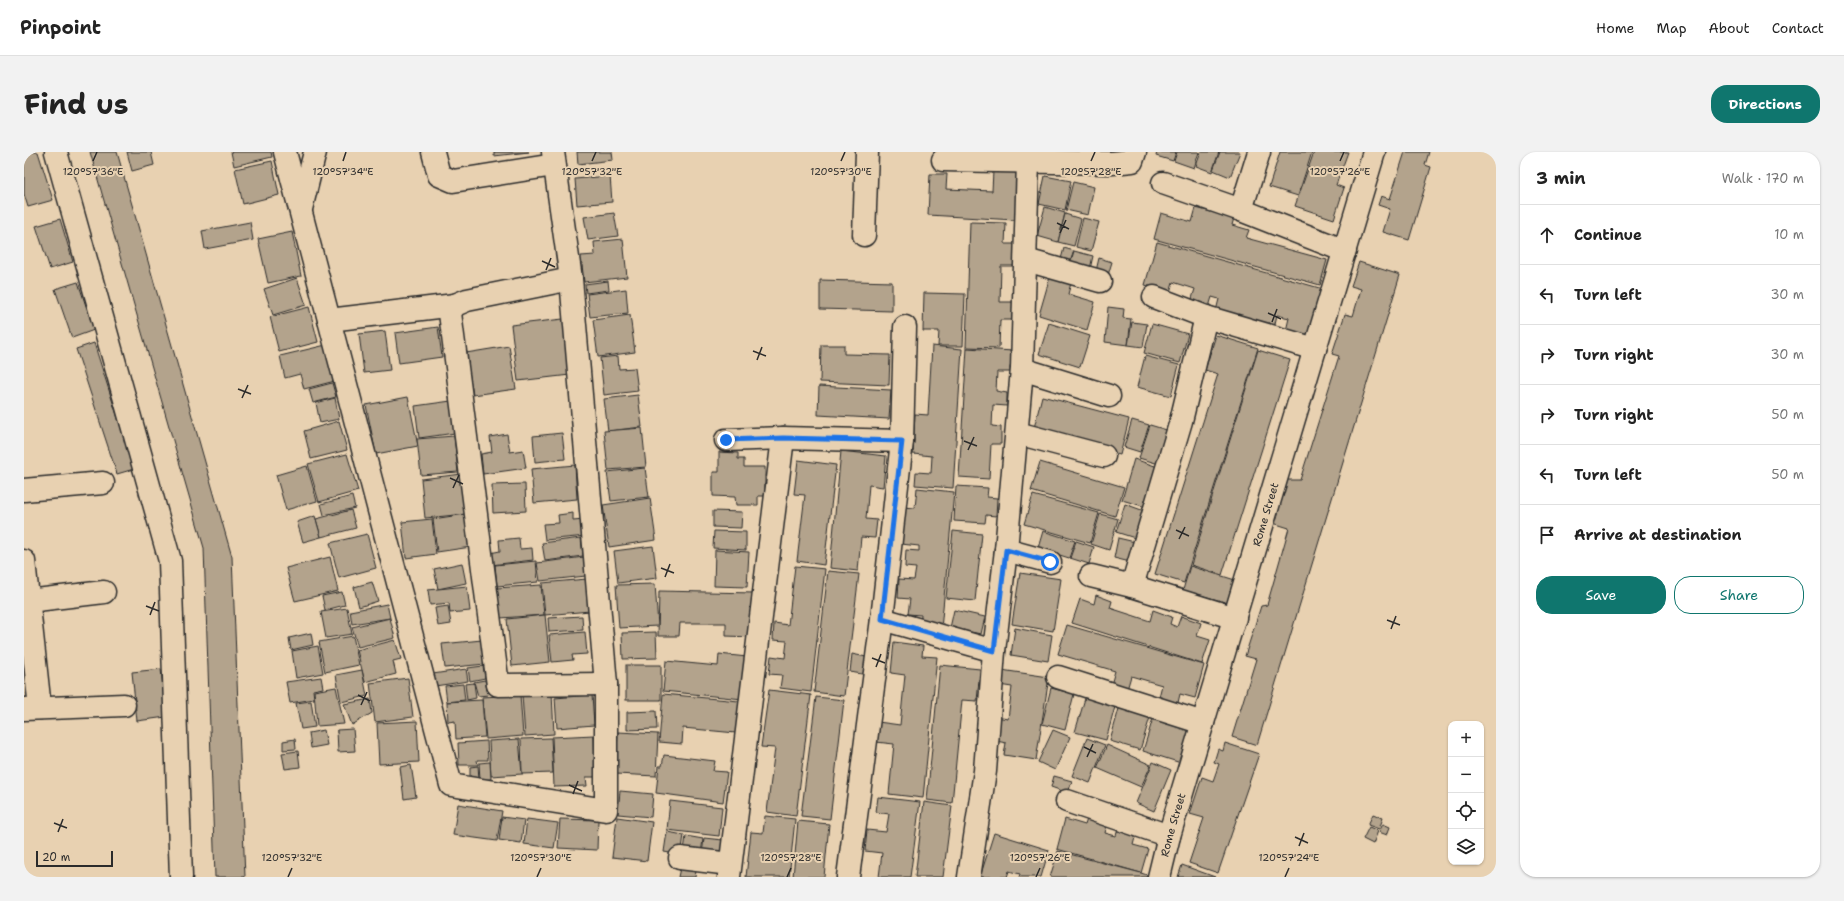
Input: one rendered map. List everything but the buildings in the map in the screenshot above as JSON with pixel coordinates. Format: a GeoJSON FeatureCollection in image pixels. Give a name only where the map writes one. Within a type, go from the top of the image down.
{"type":"FeatureCollection","features":[{"type":"Feature","properties":{"kind":"street"},"geometry":{"type":"LineString","coordinates":[[56,152],[170,561],[181,877]]}},
{"type":"Feature","properties":{"kind":"street"},"geometry":{"type":"LineString","coordinates":[[285,152],[451,785],[606,810],[606,684],[571,279],[553,158],[453,181],[439,175],[433,152]]}},
{"type":"Feature","properties":{"kind":"street"},"geometry":{"type":"LineString","coordinates":[[300,212],[315,152]]}},
{"type":"Feature","properties":{"kind":"street"},"geometry":{"type":"LineString","coordinates":[[864,235],[867,152]]}},
{"type":"Feature","properties":{"kind":"street"},"geometry":{"type":"LineString","coordinates":[[943,160],[1112,164],[1132,161],[1135,152]]}},
{"type":"Feature","properties":{"kind":"street"},"geometry":{"type":"LineString","coordinates":[[1241,210],[1259,152]]}},
{"type":"Feature","properties":{"kind":"street","name":"Rome Street"},"geometry":{"type":"LineString","coordinates":[[1159,877],[1169,836],[1374,152]]}},
{"type":"Feature","properties":{"kind":"street"},"geometry":{"type":"LineString","coordinates":[[969,877],[985,771],[994,651],[1006,550],[1017,433],[1022,369],[1028,161]]}},
{"type":"Feature","properties":{"kind":"street"},"geometry":{"type":"LineString","coordinates":[[1163,183],[1241,210],[1344,251]]}},
{"type":"Feature","properties":{"kind":"street"},"geometry":{"type":"LineString","coordinates":[[1026,260],[1100,281]]}},
{"type":"Feature","properties":{"kind":"street"},"geometry":{"type":"LineString","coordinates":[[329,320],[456,305],[468,300],[571,279]]}},
{"type":"Feature","properties":{"kind":"street"},"geometry":{"type":"LineString","coordinates":[[1154,298],[1206,317],[1315,348]]}},
{"type":"Feature","properties":{"kind":"street"},"geometry":{"type":"LineString","coordinates":[[456,305],[450,314],[498,686],[606,684]]}},
{"type":"Feature","properties":{"kind":"street"},"geometry":{"type":"LineString","coordinates":[[1132,586],[1181,421],[1206,317]]}},
{"type":"Feature","properties":{"kind":"street"},"geometry":{"type":"LineString","coordinates":[[848,877],[882,619],[902,441],[905,327]]}},
{"type":"Feature","properties":{"kind":"street"},"geometry":{"type":"LineString","coordinates":[[1022,369],[1108,396]]}},
{"type":"Feature","properties":{"kind":"street"},"geometry":{"type":"LineString","coordinates":[[1017,433],[1104,456]]}},
{"type":"Feature","properties":{"kind":"street"},"geometry":{"type":"LineString","coordinates":[[726,440],[783,438],[902,441]]}},
{"type":"Feature","properties":{"kind":"street"},"geometry":{"type":"LineString","coordinates":[[680,858],[729,871],[783,438]]}},
{"type":"Feature","properties":{"kind":"street"},"geometry":{"type":"LineString","coordinates":[[24,490],[103,483]]}},
{"type":"Feature","properties":{"kind":"street"},"geometry":{"type":"LineString","coordinates":[[1006,550],[1050,562]]}},
{"type":"Feature","properties":{"kind":"street"},"geometry":{"type":"LineString","coordinates":[[24,561],[28,601],[32,709],[124,705]]}},
{"type":"Feature","properties":{"kind":"street"},"geometry":{"type":"LineString","coordinates":[[1091,576],[1132,586],[1235,618]]}},
{"type":"Feature","properties":{"kind":"street"},"geometry":{"type":"LineString","coordinates":[[28,601],[104,592]]}},
{"type":"Feature","properties":{"kind":"street"},"geometry":{"type":"LineString","coordinates":[[882,619],[994,651]]}},
{"type":"Feature","properties":{"kind":"street"},"geometry":{"type":"LineString","coordinates":[[1058,676],[1203,723]]}},
{"type":"Feature","properties":{"kind":"street"},"geometry":{"type":"LineString","coordinates":[[1067,801],[1169,836]]}},
{"type":"Feature","properties":{"kind":"route"},"geometry":{"type":"LineString","coordinates":[[726,440],[783,438],[902,441],[882,619],[994,651],[1006,550],[1050,562]]}}]}
